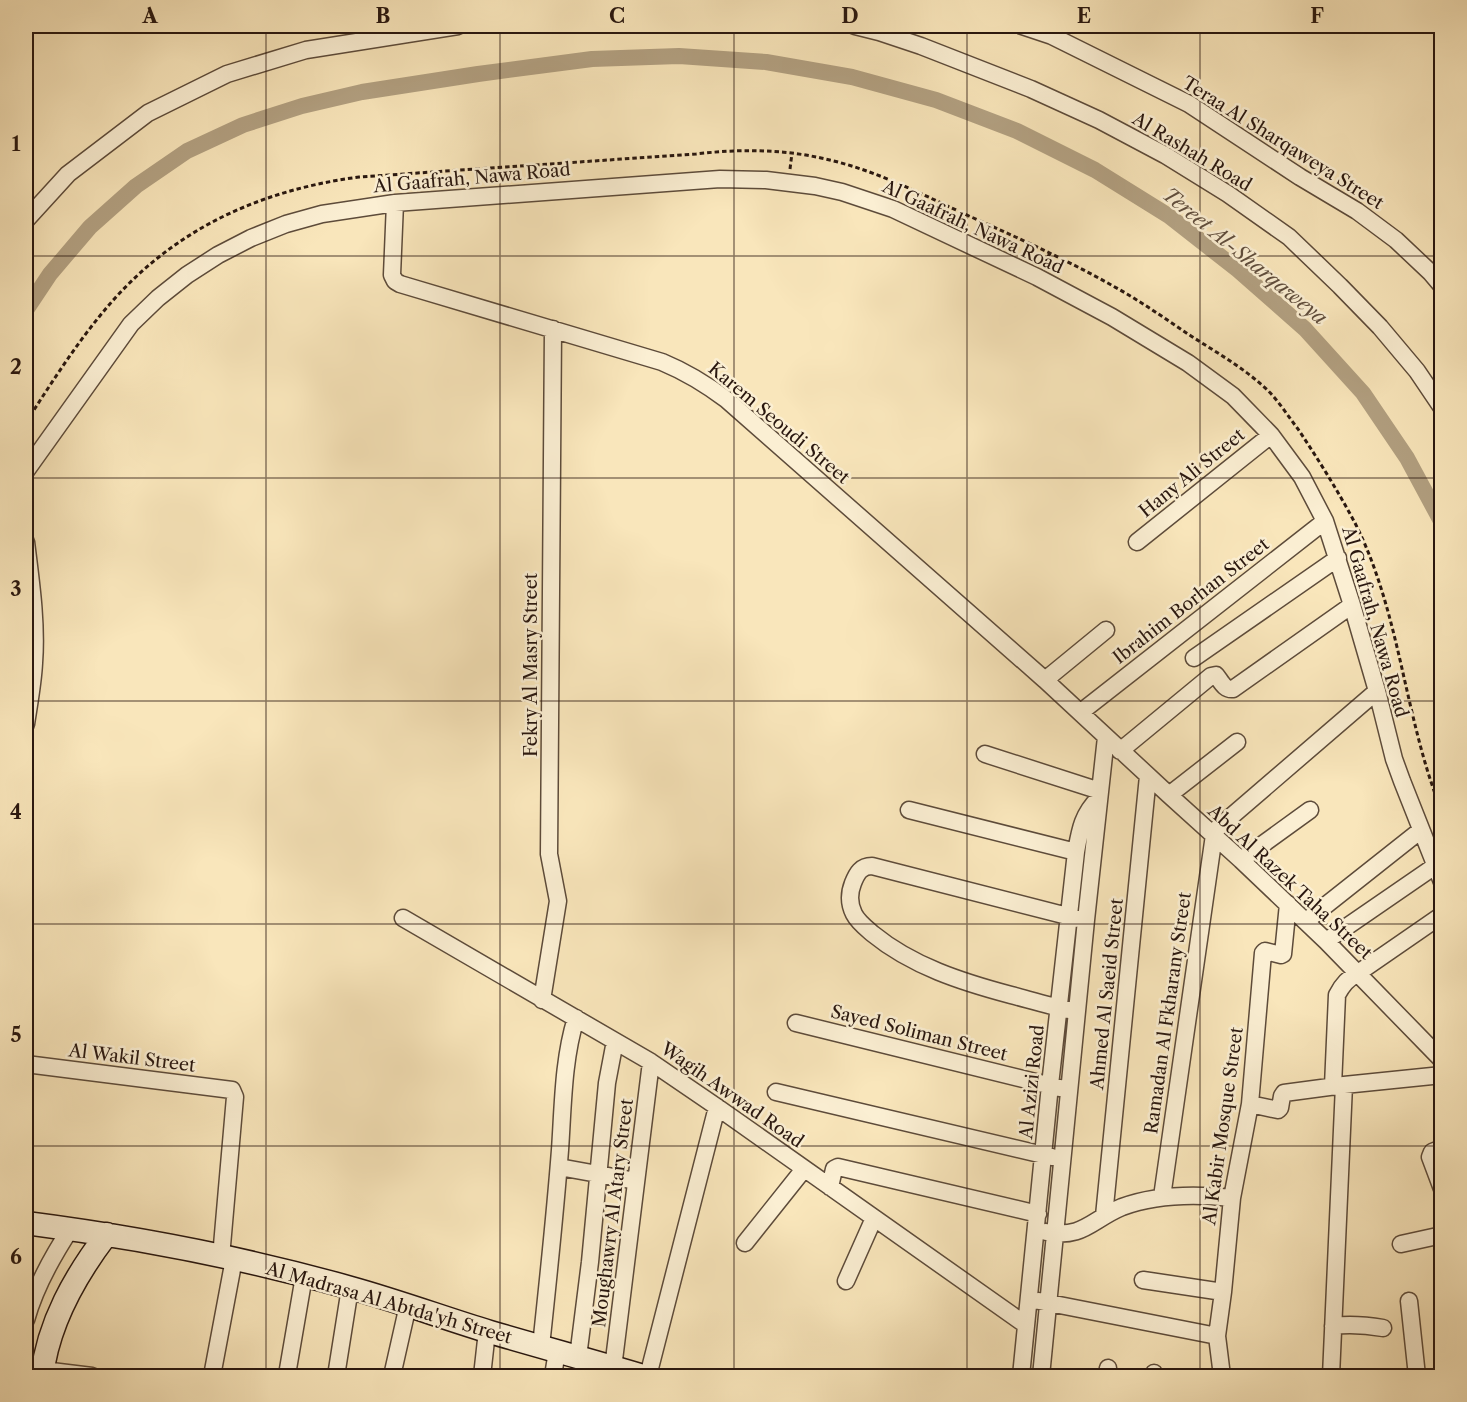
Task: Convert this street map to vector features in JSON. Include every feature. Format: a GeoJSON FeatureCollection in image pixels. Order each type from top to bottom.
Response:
{"type":"FeatureCollection","features":[{"type":"Feature","properties":{"kind":"street"},"geometry":{"type":"LineString","coordinates":[[26,220],[68,174],[148,113],[227,75],[306,50],[458,26]]}},
{"type":"Feature","properties":{"kind":"street","name":"Al Rashah Road"},"geometry":{"type":"LineString","coordinates":[[855,26],[921,45],[1031,89],[1099,120],[1165,155],[1228,194],[1289,237],[1340,286],[1380,327],[1417,371],[1442,408]]}},
{"type":"Feature","properties":{"kind":"street","name":"Teraa Al Sharqaweya Street"},"geometry":{"type":"LineString","coordinates":[[1022,26],[1052,36],[1189,104],[1357,211],[1396,240],[1442,286]]}},
{"type":"Feature","properties":{"kind":"street","name":"Al Gaafrah, Nawa Road"},"geometry":{"type":"LineString","coordinates":[[26,471],[131,324],[158,298],[187,275],[218,255],[286,224],[358,207],[395,203],[720,179],[777,181],[842,192],[893,209],[1037,277],[1112,317],[1188,363],[1233,396],[1271,435],[1302,477],[1325,521],[1353,605],[1394,759],[1442,882]]}},
{"type":"Feature","properties":{"kind":"street","name":"Karem Seoudi Street"},"geometry":{"type":"LineString","coordinates":[[395,203],[392,275],[400,284],[662,362],[707,384],[1045,680],[1106,737]]}},
{"type":"Feature","properties":{"kind":"street","name":"Fekry Al Masry Street"},"geometry":{"type":"LineString","coordinates":[[542,1000],[558,901],[549,854],[553,329]]}},
{"type":"Feature","properties":{"kind":"street","name":"Hany Ali Street"},"geometry":{"type":"LineString","coordinates":[[1137,542],[1271,435]]}},
{"type":"Feature","properties":{"kind":"street","name":"Ibrahim Borhan Street"},"geometry":{"type":"LineString","coordinates":[[1081,712],[1325,521]]}},
{"type":"Feature","properties":{"kind":"street"},"geometry":{"type":"LineString","coordinates":[[26,542],[34,618],[34,662],[26,724]]}},
{"type":"Feature","properties":{"kind":"street"},"geometry":{"type":"LineString","coordinates":[[1194,658],[1338,558]]}},
{"type":"Feature","properties":{"kind":"street"},"geometry":{"type":"LineString","coordinates":[[1120,750],[1211,676],[1216,675],[1228,689],[1233,689],[1353,605]]}},
{"type":"Feature","properties":{"kind":"street"},"geometry":{"type":"LineString","coordinates":[[1045,680],[1106,630]]}},
{"type":"Feature","properties":{"kind":"street"},"geometry":{"type":"LineString","coordinates":[[1213,834],[1377,691]]}},
{"type":"Feature","properties":{"kind":"street","name":"Abd Al Razek Taha Street"},"geometry":{"type":"LineString","coordinates":[[1106,737],[1306,921],[1442,1060]]}},
{"type":"Feature","properties":{"kind":"street","name":"Al Azizi Road"},"geometry":{"type":"LineString","coordinates":[[1041,1377],[1106,737]]}},
{"type":"Feature","properties":{"kind":"street"},"geometry":{"type":"LineString","coordinates":[[1168,795],[1237,742]]}},
{"type":"Feature","properties":{"kind":"street"},"geometry":{"type":"LineString","coordinates":[[985,754],[1100,794]]}},
{"type":"Feature","properties":{"kind":"street","name":"Ahmed Al Saeid Street"},"geometry":{"type":"LineString","coordinates":[[1104,1216],[1148,776]]}},
{"type":"Feature","properties":{"kind":"street","name":"Al Azizi Road"},"geometry":{"type":"LineString","coordinates":[[1021,1377],[1068,917],[1080,830],[1090,807],[1100,794]]}},
{"type":"Feature","properties":{"kind":"street"},"geometry":{"type":"LineString","coordinates":[[909,810],[1077,852]]}},
{"type":"Feature","properties":{"kind":"street"},"geometry":{"type":"LineString","coordinates":[[1241,860],[1310,810]]}},
{"type":"Feature","properties":{"kind":"street"},"geometry":{"type":"LineString","coordinates":[[1306,921],[1421,830]]}},
{"type":"Feature","properties":{"kind":"street","name":"Ramadan Al Fkharany Street"},"geometry":{"type":"LineString","coordinates":[[1162,1197],[1213,834]]}},
{"type":"Feature","properties":{"kind":"street"},"geometry":{"type":"LineString","coordinates":[[1077,1011],[974,985],[925,967],[884,942],[855,917],[851,907],[851,889],[859,870],[872,866],[1086,920]]}},
{"type":"Feature","properties":{"kind":"street"},"geometry":{"type":"LineString","coordinates":[[1326,941],[1435,866]]}},
{"type":"Feature","properties":{"kind":"street","name":"Al Kabir Mosque Street"},"geometry":{"type":"LineString","coordinates":[[1222,1377],[1217,1336],[1232,1198],[1250,1104],[1263,953],[1266,951],[1283,954],[1288,904]]}},
{"type":"Feature","properties":{"kind":"street"},"geometry":{"type":"LineString","coordinates":[[1331,1377],[1339,1085],[1337,995],[1345,981],[1442,915]]}},
{"type":"Feature","properties":{"kind":"street","name":"Wagih Awwad Road"},"geometry":{"type":"LineString","coordinates":[[403,918],[651,1062],[1026,1325]]}},
{"type":"Feature","properties":{"kind":"street"},"geometry":{"type":"LineString","coordinates":[[559,1352],[553,1240],[567,1059],[576,1018]]}},
{"type":"Feature","properties":{"kind":"street","name":"Sayed Soliman Street"},"geometry":{"type":"LineString","coordinates":[[796,1023],[1069,1090]]}},
{"type":"Feature","properties":{"kind":"street"},"geometry":{"type":"LineString","coordinates":[[553,1377],[559,1352],[590,1262],[607,1083],[615,1041]]}},
{"type":"Feature","properties":{"kind":"street","name":"Moughawry Al Atary Street"},"geometry":{"type":"LineString","coordinates":[[613,1368],[651,1062]]}},
{"type":"Feature","properties":{"kind":"street","name":"Al Wakil Street"},"geometry":{"type":"LineString","coordinates":[[26,1064],[230,1089],[235,1097],[228,1258]]}},
{"type":"Feature","properties":{"kind":"street"},"geometry":{"type":"LineString","coordinates":[[1250,1104],[1278,1110],[1283,1093],[1442,1075]]}},
{"type":"Feature","properties":{"kind":"street"},"geometry":{"type":"LineString","coordinates":[[776,1092],[1062,1160]]}},
{"type":"Feature","properties":{"kind":"street"},"geometry":{"type":"LineString","coordinates":[[641,1376],[717,1107]]}},
{"type":"Feature","properties":{"kind":"street"},"geometry":{"type":"LineString","coordinates":[[1436,1154],[1442,1189]]}},
{"type":"Feature","properties":{"kind":"street"},"geometry":{"type":"LineString","coordinates":[[559,1167],[636,1181]]}},
{"type":"Feature","properties":{"kind":"street"},"geometry":{"type":"LineString","coordinates":[[830,1187],[834,1169],[838,1167],[1037,1222],[1055,1234],[1083,1230],[1104,1216],[1142,1201],[1162,1197],[1232,1198]]}},
{"type":"Feature","properties":{"kind":"street"},"geometry":{"type":"LineString","coordinates":[[745,1243],[804,1169]]}},
{"type":"Feature","properties":{"kind":"street"},"geometry":{"type":"LineString","coordinates":[[846,1281],[874,1218]]}},
{"type":"Feature","properties":{"kind":"street","name":"Al Madrasa Al Abtda'yh Street"},"geometry":{"type":"LineString","coordinates":[[26,1223],[107,1234],[228,1258],[350,1287],[641,1376]]}},
{"type":"Feature","properties":{"kind":"street"},"geometry":{"type":"LineString","coordinates":[[26,1320],[45,1270],[71,1228]]}},
{"type":"Feature","properties":{"kind":"street"},"geometry":{"type":"LineString","coordinates":[[92,1377],[42,1373],[48,1346],[66,1299],[82,1270],[107,1234]]}},
{"type":"Feature","properties":{"kind":"street"},"geometry":{"type":"LineString","coordinates":[[1401,1244],[1442,1235]]}},
{"type":"Feature","properties":{"kind":"street"},"geometry":{"type":"LineString","coordinates":[[212,1377],[228,1258]]}},
{"type":"Feature","properties":{"kind":"street"},"geometry":{"type":"LineString","coordinates":[[288,1369],[303,1276]]}},
{"type":"Feature","properties":{"kind":"street"},"geometry":{"type":"LineString","coordinates":[[1143,1280],[1223,1292]]}},
{"type":"Feature","properties":{"kind":"street"},"geometry":{"type":"LineString","coordinates":[[336,1377],[350,1287]]}},
{"type":"Feature","properties":{"kind":"street"},"geometry":{"type":"LineString","coordinates":[[1029,1299],[1217,1336]]}},
{"type":"Feature","properties":{"kind":"street"},"geometry":{"type":"LineString","coordinates":[[1409,1301],[1417,1377]]}},
{"type":"Feature","properties":{"kind":"street"},"geometry":{"type":"LineString","coordinates":[[392,1377],[408,1305]]}},
{"type":"Feature","properties":{"kind":"street"},"geometry":{"type":"LineString","coordinates":[[1333,1326],[1350,1324],[1383,1328]]}},
{"type":"Feature","properties":{"kind":"street"},"geometry":{"type":"LineString","coordinates":[[482,1377],[488,1331]]}},
{"type":"Feature","properties":{"kind":"path","name":"Al Gaafrah, Nawa Road"},"geometry":{"type":"LineString","coordinates":[[26,422],[99,317],[140,273],[164,253],[206,225],[270,196],[329,181],[359,177],[728,151],[792,153],[848,164],[902,185],[1050,253],[1127,295],[1244,370],[1266,388],[1313,452],[1354,522],[1369,553],[1381,584],[1399,649],[1426,768],[1442,812]]}},
{"type":"Feature","properties":{"kind":"waterway","name":"Tereet Al-Sharqaweya"},"geometry":{"type":"LineString","coordinates":[[26,310],[50,274],[90,227],[136,186],[187,151],[243,125],[302,106],[362,92],[592,59],[679,56],[766,62],[852,77],[936,100],[1017,131],[1095,170],[1169,216],[1238,270],[1305,329],[1363,393],[1407,458],[1442,523]]}}]}
